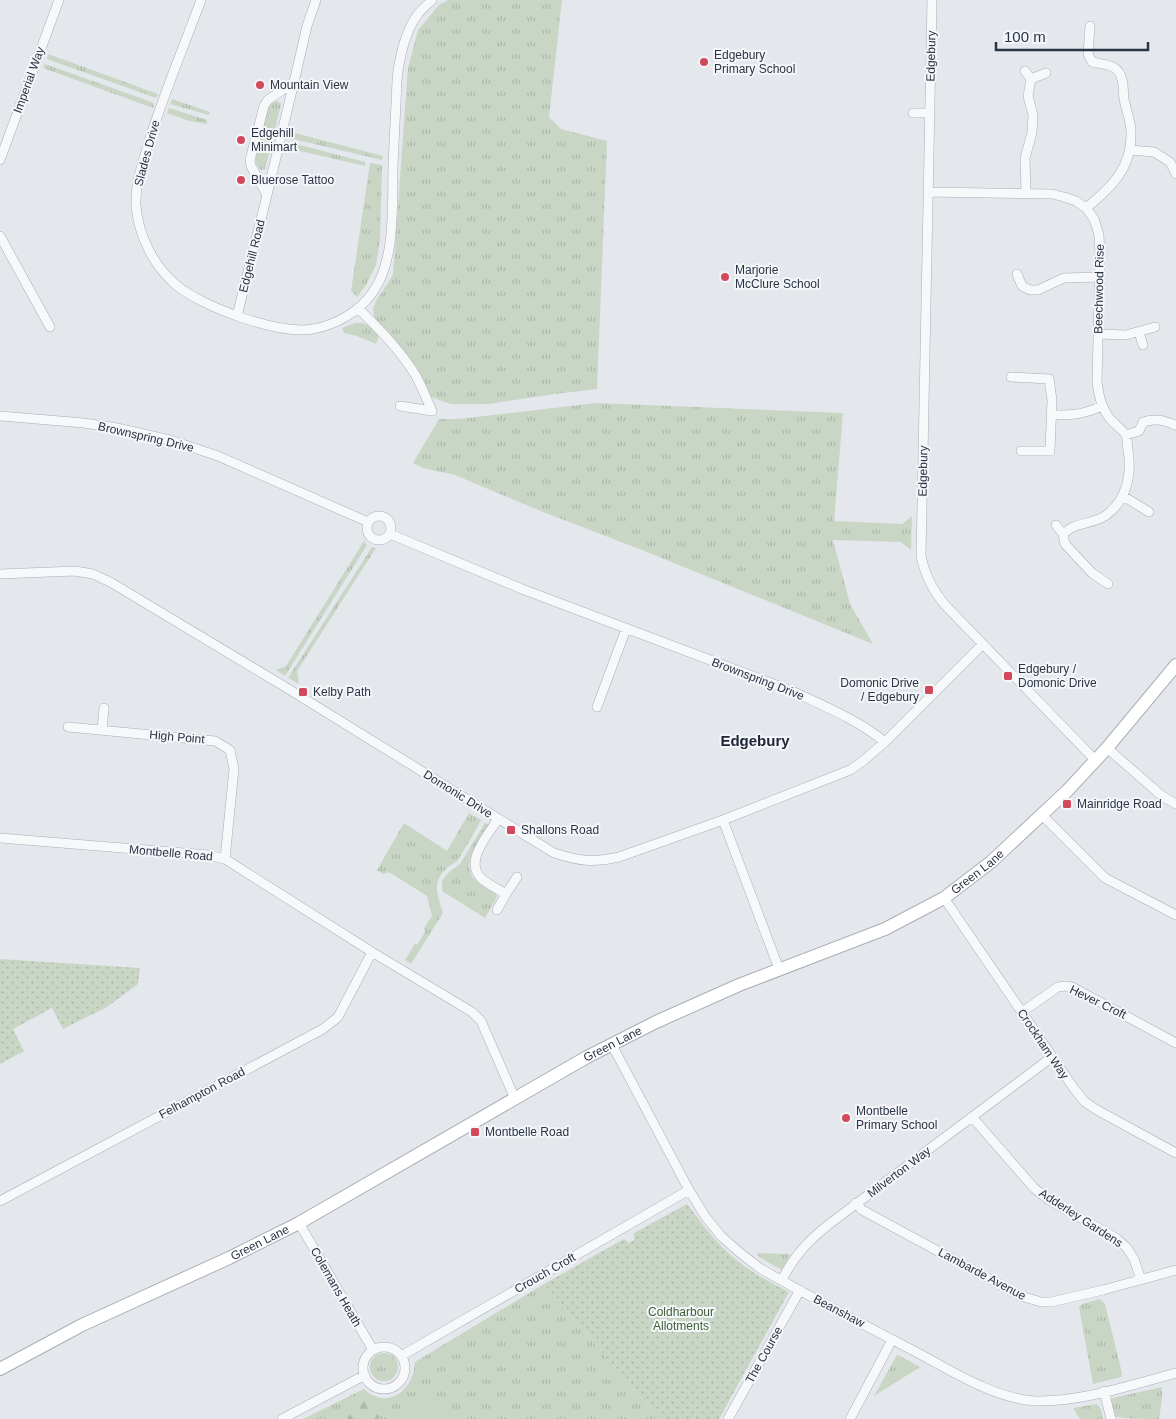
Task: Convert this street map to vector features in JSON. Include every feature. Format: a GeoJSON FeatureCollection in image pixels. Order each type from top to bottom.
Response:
{"type":"FeatureCollection","features":[{"type":"Feature","properties":{"kind":"main road","name":"Green Lane"},"geometry":{"type":"LineString","coordinates":[[0,1369],[82,1325],[229,1258],[299,1223],[612,1045],[698,1003],[779,969],[885,930],[944,898],[991,862],[1096,761],[1176,665]]}},
{"type":"Feature","properties":{"kind":"street","name":"Imperial Way"},"geometry":{"type":"LineString","coordinates":[[0,160],[59,0]]}},
{"type":"Feature","properties":{"kind":"street","name":"Slades Drive"},"geometry":{"type":"LineString","coordinates":[[201,0],[159,112],[139,177],[136,205],[138,219],[155,261],[175,285],[189,294],[237,316],[296,330],[311,330],[345,318],[358,308],[373,292],[381,276],[387,258],[392,222],[397,80],[400,59],[407,34],[418,14],[432,0]]}},
{"type":"Feature","properties":{"kind":"street","name":"Edgehill Road"},"geometry":{"type":"LineString","coordinates":[[237,316],[307,26],[316,0]]}},
{"type":"Feature","properties":{"kind":"street","name":"Edgebury"},"geometry":{"type":"LineString","coordinates":[[932,0],[921,556],[926,576],[936,595],[1096,761]]}},
{"type":"Feature","properties":{"kind":"street"},"geometry":{"type":"LineString","coordinates":[[928,192],[1052,194],[1076,201],[1086,208],[1106,192],[1118,179],[1130,150],[1131,132],[1119,71],[1114,66],[1092,62],[1088,54],[1090,26]]}},
{"type":"Feature","properties":{"kind":"street"},"geometry":{"type":"LineString","coordinates":[[1025,71],[1031,79],[1028,96],[1033,115],[1032,133],[1026,158],[1026,194]]}},
{"type":"Feature","properties":{"kind":"street"},"geometry":{"type":"LineString","coordinates":[[1031,79],[1046,73]]}},
{"type":"Feature","properties":{"kind":"street"},"geometry":{"type":"LineString","coordinates":[[266,195],[251,166],[250,160],[264,106],[268,100],[294,82]]}},
{"type":"Feature","properties":{"kind":"street"},"geometry":{"type":"LineString","coordinates":[[913,113],[930,113]]}},
{"type":"Feature","properties":{"kind":"street"},"geometry":{"type":"LineString","coordinates":[[1130,150],[1154,152],[1170,162],[1176,174]]}},
{"type":"Feature","properties":{"kind":"street","name":"Beechwood Rise"},"geometry":{"type":"LineString","coordinates":[[1086,208],[1094,219],[1099,235],[1097,382],[1099,397],[1102,406],[1110,418],[1126,435]]}},
{"type":"Feature","properties":{"kind":"street"},"geometry":{"type":"LineString","coordinates":[[0,236],[50,327]]}},
{"type":"Feature","properties":{"kind":"street"},"geometry":{"type":"LineString","coordinates":[[1018,274],[1022,286],[1030,290],[1038,290],[1064,278],[1099,277]]}},
{"type":"Feature","properties":{"kind":"street"},"geometry":{"type":"LineString","coordinates":[[358,308],[405,360],[416,377],[432,411],[400,406]]}},
{"type":"Feature","properties":{"kind":"street"},"geometry":{"type":"LineString","coordinates":[[1098,334],[1126,335],[1155,327]]}},
{"type":"Feature","properties":{"kind":"street"},"geometry":{"type":"LineString","coordinates":[[1139,332],[1143,345]]}},
{"type":"Feature","properties":{"kind":"street"},"geometry":{"type":"LineString","coordinates":[[1011,377],[1049,379],[1052,400],[1050,451],[1021,451]]}},
{"type":"Feature","properties":{"kind":"street"},"geometry":{"type":"LineString","coordinates":[[1052,415],[1078,415],[1102,406]]}},
{"type":"Feature","properties":{"kind":"street","name":"Brownspring Drive"},"geometry":{"type":"LineString","coordinates":[[0,416],[84,423],[170,440],[218,456],[368,522]]}},
{"type":"Feature","properties":{"kind":"street"},"geometry":{"type":"LineString","coordinates":[[1063,534],[1073,527],[1105,516],[1116,507],[1123,496],[1129,477],[1130,460],[1126,435],[1139,431],[1143,422],[1151,419],[1164,420],[1175,425]]}},
{"type":"Feature","properties":{"kind":"street"},"geometry":{"type":"LineString","coordinates":[[1123,496],[1149,512]]}},
{"type":"Feature","properties":{"kind":"street","name":"Brownspring Drive"},"geometry":{"type":"LineString","coordinates":[[376,516],[383,516],[391,526],[390,534],[382,540],[374,540],[368,534],[368,522],[376,516]]}},
{"type":"Feature","properties":{"kind":"street"},"geometry":{"type":"LineString","coordinates":[[1056,525],[1063,534],[1065,544],[1092,573],[1108,584]]}},
{"type":"Feature","properties":{"kind":"street","name":"Brownspring Drive"},"geometry":{"type":"LineString","coordinates":[[390,534],[522,589],[792,691],[857,723],[885,742]]}},
{"type":"Feature","properties":{"kind":"street","name":"Domonic Drive"},"geometry":{"type":"LineString","coordinates":[[0,574],[75,571],[94,574],[282,685],[554,853],[587,861],[601,861],[619,857],[723,820],[850,770],[885,742],[984,644]]}},
{"type":"Feature","properties":{"kind":"street"},"geometry":{"type":"LineString","coordinates":[[597,707],[626,628]]}},
{"type":"Feature","properties":{"kind":"street"},"geometry":{"type":"LineString","coordinates":[[102,730],[104,708]]}},
{"type":"Feature","properties":{"kind":"street","name":"High Point"},"geometry":{"type":"LineString","coordinates":[[68,727],[215,741],[230,750],[234,769],[225,859]]}},
{"type":"Feature","properties":{"kind":"street"},"geometry":{"type":"LineString","coordinates":[[1107,748],[1162,796],[1176,804]]}},
{"type":"Feature","properties":{"kind":"street"},"geometry":{"type":"LineString","coordinates":[[1042,815],[1105,878],[1176,914]]}},
{"type":"Feature","properties":{"kind":"street"},"geometry":{"type":"LineString","coordinates":[[498,819],[475,855],[475,865],[476,872],[482,878],[506,894]]}},
{"type":"Feature","properties":{"kind":"street"},"geometry":{"type":"LineString","coordinates":[[723,820],[779,969]]}},
{"type":"Feature","properties":{"kind":"street","name":"Montbelle Road"},"geometry":{"type":"LineString","coordinates":[[0,838],[208,855],[225,859],[372,952],[472,1012],[481,1021],[515,1099]]}},
{"type":"Feature","properties":{"kind":"street"},"geometry":{"type":"LineString","coordinates":[[497,910],[517,876]]}},
{"type":"Feature","properties":{"kind":"street","name":"Crockham Way"},"geometry":{"type":"LineString","coordinates":[[944,898],[1074,1090],[1096,1110],[1176,1153]]}},
{"type":"Feature","properties":{"kind":"street","name":"Felhampton Road"},"geometry":{"type":"LineString","coordinates":[[0,1201],[323,1029],[338,1017],[372,952]]}},
{"type":"Feature","properties":{"kind":"street","name":"Hever Croft"},"geometry":{"type":"LineString","coordinates":[[1022,1012],[1058,987],[1072,987],[1176,1043]]}},
{"type":"Feature","properties":{"kind":"street","name":"Beanshaw"},"geometry":{"type":"LineString","coordinates":[[612,1045],[689,1190],[705,1216],[721,1236],[761,1269],[963,1377],[1014,1398],[1032,1401],[1092,1395],[1176,1373]]}},
{"type":"Feature","properties":{"kind":"street","name":"Milverton Way"},"geometry":{"type":"LineString","coordinates":[[782,1280],[790,1264],[806,1245],[828,1225],[1052,1058]]}},
{"type":"Feature","properties":{"kind":"street","name":"Adderley Gardens"},"geometry":{"type":"LineString","coordinates":[[972,1117],[1034,1188],[1049,1200],[1116,1238],[1127,1248],[1134,1259],[1141,1280]]}},
{"type":"Feature","properties":{"kind":"street","name":"Crouch Croft"},"geometry":{"type":"LineString","coordinates":[[402,1356],[689,1190]]}},
{"type":"Feature","properties":{"kind":"street","name":"Lambarde Avenue"},"geometry":{"type":"LineString","coordinates":[[856,1203],[862,1210],[1021,1296],[1032,1300],[1042,1302],[1059,1300],[1176,1270]]}},
{"type":"Feature","properties":{"kind":"street","name":"Colemans Heath"},"geometry":{"type":"LineString","coordinates":[[299,1223],[374,1350]]}},
{"type":"Feature","properties":{"kind":"street","name":"The Course"},"geometry":{"type":"LineString","coordinates":[[728,1419],[800,1290]]}},
{"type":"Feature","properties":{"kind":"street"},"geometry":{"type":"LineString","coordinates":[[850,1419],[892,1340]]}},
{"type":"Feature","properties":{"kind":"street"},"geometry":{"type":"LineString","coordinates":[[390,1347],[402,1356],[405,1370],[399,1382],[393,1386],[379,1388],[372,1384],[365,1376],[365,1361],[374,1350],[390,1347]]}},
{"type":"Feature","properties":{"kind":"street"},"geometry":{"type":"LineString","coordinates":[[282,1419],[365,1376]]}},
{"type":"Feature","properties":{"kind":"street"},"geometry":{"type":"LineString","coordinates":[[1104,1391],[1111,1419]]}},
{"type":"Feature","properties":{"kind":"green space"},"geometry":{"type":"Polygon","coordinates":[[[448,0],[562,0],[549,117],[561,129],[607,141],[597,389],[489,404],[451,404],[428,396],[410,358],[375,319],[373,309],[376,301],[393,275],[408,68],[418,30],[439,5],[448,0]]]}},
{"type":"Feature","properties":{"kind":"green space"},"geometry":{"type":"Polygon","coordinates":[[[48,54],[158,94],[156,98],[47,59],[48,54]]]}},
{"type":"Feature","properties":{"kind":"green space"},"geometry":{"type":"Polygon","coordinates":[[[45,64],[154,103],[153,108],[43,68],[45,64]]]}},
{"type":"Feature","properties":{"kind":"green space"},"geometry":{"type":"Polygon","coordinates":[[[172,99],[210,112],[209,115],[170,104],[172,99]]]}},
{"type":"Feature","properties":{"kind":"green space"},"geometry":{"type":"Polygon","coordinates":[[[277,101],[281,104],[274,134],[262,131],[269,104],[277,101]]]}},
{"type":"Feature","properties":{"kind":"green space"},"geometry":{"type":"Polygon","coordinates":[[[169,108],[207,120],[207,124],[189,121],[167,113],[169,108]]]}},
{"type":"Feature","properties":{"kind":"green space"},"geometry":{"type":"Polygon","coordinates":[[[291,132],[383,156],[382,160],[289,138],[291,132]]]}},
{"type":"Feature","properties":{"kind":"green space"},"geometry":{"type":"Polygon","coordinates":[[[261,134],[273,138],[265,169],[261,170],[255,158],[261,134]]]}},
{"type":"Feature","properties":{"kind":"green space"},"geometry":{"type":"Polygon","coordinates":[[[288,142],[365,162],[365,166],[287,148],[288,142]]]}},
{"type":"Feature","properties":{"kind":"green space"},"geometry":{"type":"Polygon","coordinates":[[[370,163],[382,165],[380,239],[376,265],[366,285],[357,297],[351,291],[370,163]]]}},
{"type":"Feature","properties":{"kind":"green space"},"geometry":{"type":"Polygon","coordinates":[[[355,323],[366,324],[374,330],[379,336],[376,344],[344,333],[342,328],[355,323]]]}},
{"type":"Feature","properties":{"kind":"green space"},"geometry":{"type":"Polygon","coordinates":[[[597,403],[843,413],[834,521],[902,524],[912,516],[911,550],[901,542],[833,540],[850,604],[873,644],[455,475],[423,468],[413,463],[439,419],[459,419],[597,403]]]}},
{"type":"Feature","properties":{"kind":"green space"},"geometry":{"type":"Polygon","coordinates":[[[364,541],[367,545],[285,676],[276,670],[286,666],[364,541]]]}},
{"type":"Feature","properties":{"kind":"green space"},"geometry":{"type":"Polygon","coordinates":[[[372,547],[376,548],[297,671],[299,684],[288,678],[372,547]]]}},
{"type":"Feature","properties":{"kind":"green space"},"geometry":{"type":"Polygon","coordinates":[[[469,813],[481,820],[459,858],[438,879],[437,890],[443,913],[411,964],[405,960],[425,932],[424,928],[432,916],[427,896],[389,872],[383,874],[377,870],[404,823],[447,851],[469,813]]]}},
{"type":"Feature","properties":{"kind":"green space"},"geometry":{"type":"Polygon","coordinates":[[[485,823],[490,825],[473,852],[469,866],[475,880],[496,893],[497,897],[485,918],[442,891],[442,881],[449,872],[460,864],[485,823]]]}},
{"type":"Feature","properties":{"kind":"green space"},"geometry":{"type":"Polygon","coordinates":[[[0,959],[140,968],[138,984],[107,1007],[63,1029],[52,1008],[13,1029],[24,1051],[0,1064],[0,959]]]}},
{"type":"Feature","properties":{"kind":"green space","name":"Coldharbour Allotments"},"geometry":{"type":"Polygon","coordinates":[[[687,1204],[731,1256],[757,1274],[789,1292],[719,1419],[659,1419],[544,1284],[624,1239],[629,1243],[634,1240],[634,1233],[687,1204]]]}},
{"type":"Feature","properties":{"kind":"green space"},"geometry":{"type":"Polygon","coordinates":[[[758,1253],[790,1255],[782,1270],[757,1255],[758,1253]]]}},
{"type":"Feature","properties":{"kind":"green space"},"geometry":{"type":"Polygon","coordinates":[[[544,1284],[659,1419],[303,1419],[364,1389],[382,1398],[390,1398],[398,1394],[405,1389],[410,1381],[414,1372],[415,1362],[544,1284]]]}},
{"type":"Feature","properties":{"kind":"green space"},"geometry":{"type":"Polygon","coordinates":[[[1100,1299],[1105,1304],[1122,1373],[1121,1377],[1093,1384],[1079,1307],[1082,1304],[1100,1299]]]}},
{"type":"Feature","properties":{"kind":"green space"},"geometry":{"type":"Polygon","coordinates":[[[384,1353],[394,1357],[398,1367],[394,1377],[384,1381],[374,1377],[370,1367],[374,1357],[384,1353]]]}},
{"type":"Feature","properties":{"kind":"green space"},"geometry":{"type":"Polygon","coordinates":[[[897,1355],[920,1367],[874,1396],[897,1355]]]}},
{"type":"Feature","properties":{"kind":"green space"},"geometry":{"type":"Polygon","coordinates":[[[430,1387],[457,1417],[455,1419],[399,1419],[396,1415],[430,1387]]]}},
{"type":"Feature","properties":{"kind":"green space"},"geometry":{"type":"Polygon","coordinates":[[[1162,1387],[1159,1419],[1115,1416],[1111,1400],[1113,1398],[1162,1387]]]}},
{"type":"Feature","properties":{"kind":"green space"},"geometry":{"type":"Polygon","coordinates":[[[369,1394],[384,1401],[379,1419],[348,1419],[344,1406],[355,1397],[369,1394]]]}},
{"type":"Feature","properties":{"kind":"green space"},"geometry":{"type":"Polygon","coordinates":[[[1097,1404],[1101,1409],[1103,1419],[1080,1419],[1073,1408],[1097,1404]]]}},
{"type":"Feature","properties":{"kind":"place","name":"Edgebury Primary School"},"geometry":{"type":"Point","coordinates":[704,62]}},
{"type":"Feature","properties":{"kind":"place","name":"Mountain View"},"geometry":{"type":"Point","coordinates":[260,85]}},
{"type":"Feature","properties":{"kind":"place","name":"Edgehill Minimart"},"geometry":{"type":"Point","coordinates":[241,140]}},
{"type":"Feature","properties":{"kind":"place","name":"Bluerose Tattoo"},"geometry":{"type":"Point","coordinates":[241,180]}},
{"type":"Feature","properties":{"kind":"place","name":"Marjorie McClure School"},"geometry":{"type":"Point","coordinates":[725,277]}},
{"type":"Feature","properties":{"kind":"place","name":"Edgebury / Domonic Drive"},"geometry":{"type":"Point","coordinates":[1008,676]}},
{"type":"Feature","properties":{"kind":"place","name":"Domonic Drive / Edgebury"},"geometry":{"type":"Point","coordinates":[929,690]}},
{"type":"Feature","properties":{"kind":"place","name":"Kelby Path"},"geometry":{"type":"Point","coordinates":[303,692]}},
{"type":"Feature","properties":{"kind":"place","name":"Mainridge Road"},"geometry":{"type":"Point","coordinates":[1067,804]}},
{"type":"Feature","properties":{"kind":"place","name":"Shallons Road"},"geometry":{"type":"Point","coordinates":[511,830]}},
{"type":"Feature","properties":{"kind":"place","name":"Montbelle Primary School"},"geometry":{"type":"Point","coordinates":[846,1118]}},
{"type":"Feature","properties":{"kind":"place","name":"Montbelle Road"},"geometry":{"type":"Point","coordinates":[475,1132]}},
{"type":"Feature","properties":{"kind":"district","name":"Edgebury"},"geometry":{"type":"Point","coordinates":[755,741]}}]}
